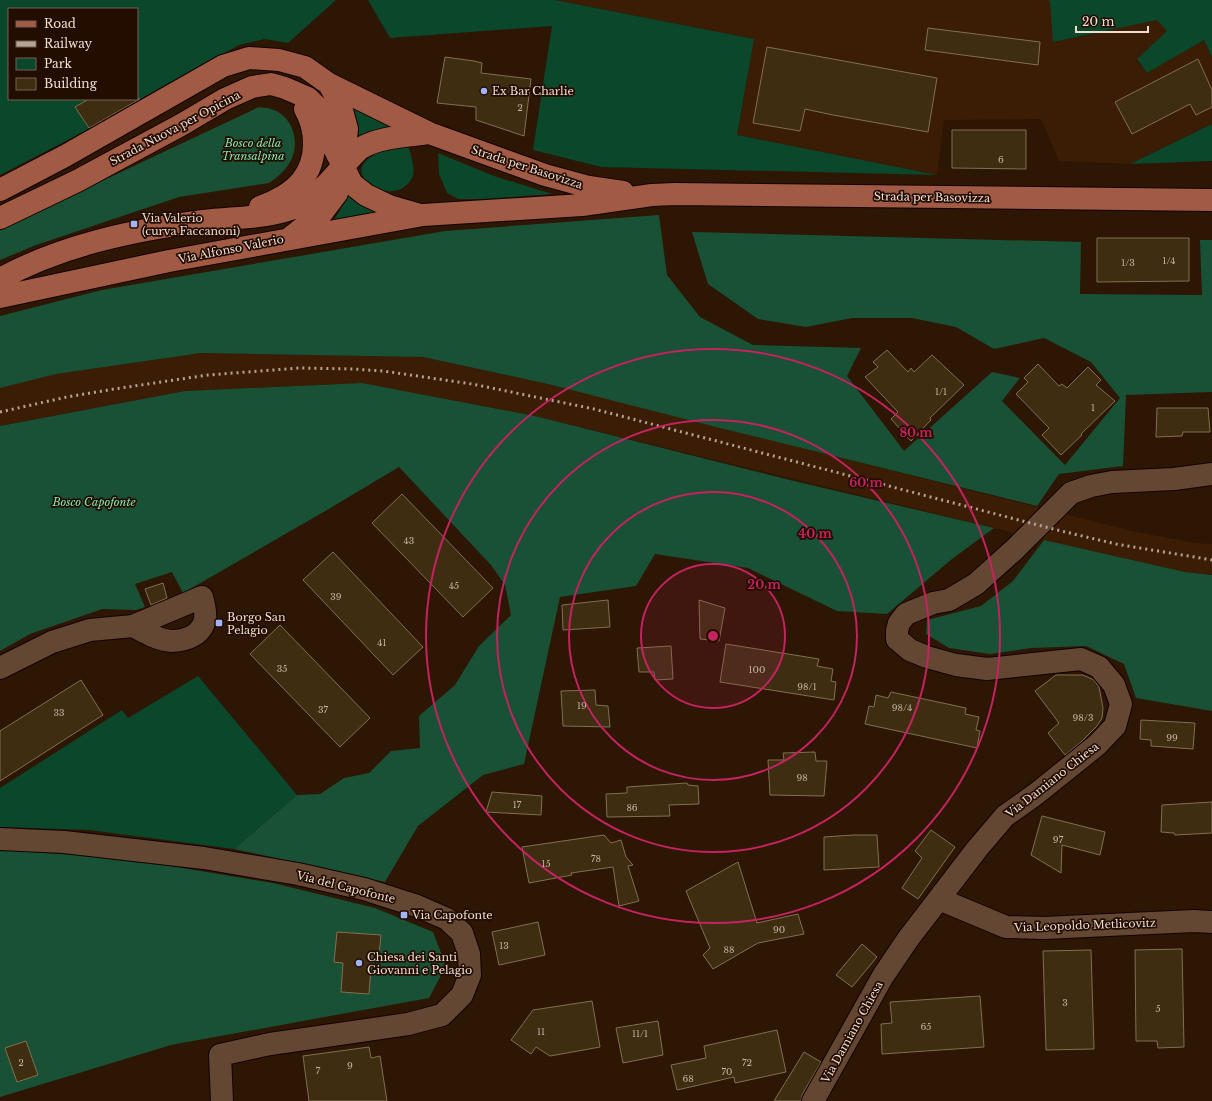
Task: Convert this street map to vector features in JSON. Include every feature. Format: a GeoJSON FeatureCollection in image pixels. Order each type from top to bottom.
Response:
{"type":"FeatureCollection","features":[{"type":"Feature","properties":{"kind":"main road"},"geometry":{"type":"LineString","coordinates":[[0,190],[65,156],[223,66],[250,58],[279,60],[305,67],[329,84],[341,107],[347,129],[343,166],[324,188],[300,205],[280,212],[260,216],[203,221],[129,233],[92,242],[25,265],[0,279]]}},
{"type":"Feature","properties":{"kind":"main road","name":"Strada Nuova per Opicina"},"geometry":{"type":"LineString","coordinates":[[0,218],[77,181],[252,87],[271,84],[296,92],[308,98],[318,108],[326,124],[332,144],[343,166]]}},
{"type":"Feature","properties":{"kind":"main road","name":"Strada per Basovizza"},"geometry":{"type":"LineString","coordinates":[[329,84],[429,133],[545,175],[589,187],[652,196]]}},
{"type":"Feature","properties":{"kind":"main road"},"geometry":{"type":"LineString","coordinates":[[203,221],[262,206],[289,192],[302,180],[310,166],[314,151],[313,132],[306,112],[296,92]]}},
{"type":"Feature","properties":{"kind":"main road","name":"Strada per Basovizza"},"geometry":{"type":"LineString","coordinates":[[422,215],[389,206],[366,195],[352,184],[343,166],[361,148],[386,138],[429,133]]}},
{"type":"Feature","properties":{"kind":"main road","name":"Via Alfonso Valerio"},"geometry":{"type":"LineString","coordinates":[[0,297],[168,261],[287,240],[322,214],[337,193],[343,166]]}},
{"type":"Feature","properties":{"kind":"main road","name":"Strada per Basovizza"},"geometry":{"type":"LineString","coordinates":[[287,240],[422,215],[582,205],[652,196],[683,194],[1212,200]]}},
{"type":"Feature","properties":{"kind":"street","name":"Via Damiano Chiesa"},"geometry":{"type":"LineString","coordinates":[[813,1101],[883,976],[908,939],[977,849],[1005,816],[1075,763],[1115,726],[1121,704],[1114,684],[1099,667],[1081,659],[987,669],[956,665],[927,657],[910,650],[897,639],[899,623],[906,614],[933,603],[949,600],[976,584],[1015,549],[1071,493],[1091,486],[1112,482],[1174,479],[1212,474]]}},
{"type":"Feature","properties":{"kind":"street"},"geometry":{"type":"LineString","coordinates":[[0,668],[46,645],[90,630],[133,626]]}},
{"type":"Feature","properties":{"kind":"street","name":"Via del Capofonte"},"geometry":{"type":"LineString","coordinates":[[0,839],[64,842],[204,858],[298,874],[364,889],[418,906],[447,919],[462,933],[469,954],[470,975],[462,995],[442,1015],[408,1024],[270,1044],[220,1055],[222,1101]]}},
{"type":"Feature","properties":{"kind":"street","name":"Via Leopoldo Metlicovitz"},"geometry":{"type":"LineString","coordinates":[[939,899],[1006,927],[1044,928],[1194,921],[1212,922]]}},
{"type":"Feature","properties":{"kind":"shaded area"},"geometry":{"type":"Polygon","coordinates":[[[555,0],[1046,0],[1050,1],[1054,42],[1157,20],[1168,30],[1137,60],[1147,73],[1204,40],[1212,57],[1212,124],[1130,164],[1059,161],[1041,119],[944,120],[937,175],[737,135],[754,39],[555,0]]]}},
{"type":"Feature","properties":{"kind":"shaded area"},"geometry":{"type":"Polygon","coordinates":[[[201,353],[423,357],[548,384],[1132,531],[1195,543],[1212,544],[1212,575],[1185,572],[1044,540],[535,416],[362,383],[185,391],[0,426],[0,388],[56,374],[201,353]]]}},
{"type":"Feature","properties":{"kind":"green space"},"geometry":{"type":"Polygon","coordinates":[[[0,0],[336,0],[288,43],[265,39],[239,45],[120,110],[114,100],[138,100],[138,8],[8,8],[8,100],[87,100],[75,107],[89,129],[0,175],[0,0]]]}},
{"type":"Feature","properties":{"kind":"green space"},"geometry":{"type":"Polygon","coordinates":[[[368,0],[555,0],[754,39],[737,135],[937,175],[601,167],[533,150],[552,26],[390,38],[368,0]]]}},
{"type":"Feature","properties":{"kind":"green space"},"geometry":{"type":"Polygon","coordinates":[[[1046,0],[1212,0],[1212,57],[1204,40],[1147,73],[1137,59],[1167,31],[1157,20],[1053,42],[1050,1],[1046,0]]]}},
{"type":"Feature","properties":{"kind":"green space"},"geometry":{"type":"Polygon","coordinates":[[[349,101],[396,124],[359,138],[356,117],[349,101]]]}},
{"type":"Feature","properties":{"kind":"green space","name":"Bosco della Transalpina"},"geometry":{"type":"Polygon","coordinates":[[[259,107],[270,108],[283,115],[291,126],[295,138],[293,157],[288,166],[281,174],[269,183],[179,197],[36,245],[0,260],[0,229],[259,107]]]}},
{"type":"Feature","properties":{"kind":"green space"},"geometry":{"type":"Polygon","coordinates":[[[1212,124],[1212,161],[1130,164],[1212,124]]]}},
{"type":"Feature","properties":{"kind":"green space"},"geometry":{"type":"Polygon","coordinates":[[[394,148],[409,148],[414,171],[412,178],[404,187],[394,191],[384,190],[374,187],[366,180],[362,173],[363,165],[379,151],[394,148]]]}},
{"type":"Feature","properties":{"kind":"green space"},"geometry":{"type":"Polygon","coordinates":[[[438,153],[494,176],[552,194],[482,199],[458,199],[447,193],[439,174],[438,153]]]}},
{"type":"Feature","properties":{"kind":"green space"},"geometry":{"type":"Polygon","coordinates":[[[346,193],[380,215],[329,228],[340,210],[346,193]]]}},
{"type":"Feature","properties":{"kind":"green space"},"geometry":{"type":"Polygon","coordinates":[[[659,215],[667,275],[700,317],[753,345],[861,348],[847,376],[904,451],[992,372],[1020,378],[1002,401],[1065,465],[1120,398],[1091,362],[1044,338],[994,349],[956,327],[912,318],[852,318],[806,327],[758,319],[708,284],[692,232],[1081,242],[1080,294],[1202,295],[1200,240],[1212,240],[1212,392],[1126,395],[1123,466],[1059,474],[1037,506],[548,384],[423,357],[201,353],[56,374],[0,388],[0,316],[102,290],[445,231],[659,215]]]}},
{"type":"Feature","properties":{"kind":"green space","name":"Bosco Capofonte"},"geometry":{"type":"Polygon","coordinates":[[[362,383],[535,416],[794,481],[994,528],[952,559],[887,614],[837,611],[748,568],[655,554],[636,586],[560,597],[524,764],[483,775],[418,826],[385,882],[234,849],[297,795],[320,794],[344,778],[369,773],[391,751],[420,748],[419,716],[455,685],[479,646],[511,615],[505,585],[491,565],[399,467],[183,593],[172,572],[135,584],[145,607],[136,610],[102,609],[30,634],[0,651],[0,426],[185,391],[362,383]]]}},
{"type":"Feature","properties":{"kind":"green space"},"geometry":{"type":"Polygon","coordinates":[[[1044,540],[1185,572],[1212,575],[1212,711],[1136,698],[1124,664],[1086,646],[1031,648],[990,654],[949,648],[926,634],[927,620],[981,606],[1013,581],[1044,540]]]}},
{"type":"Feature","properties":{"kind":"green space"},"geometry":{"type":"Polygon","coordinates":[[[198,676],[297,795],[234,849],[89,830],[0,827],[0,788],[122,710],[128,718],[198,676]]]}},
{"type":"Feature","properties":{"kind":"green space"},"geometry":{"type":"Polygon","coordinates":[[[0,850],[123,858],[273,883],[375,908],[433,932],[446,966],[429,998],[171,1045],[0,1097],[0,850]]]}},
{"type":"Feature","properties":{"kind":"building"},"geometry":{"type":"Polygon","coordinates":[[[928,28],[1040,42],[1038,65],[925,50],[928,28]]]}},
{"type":"Feature","properties":{"kind":"building"},"geometry":{"type":"Polygon","coordinates":[[[767,47],[937,78],[928,132],[805,109],[800,131],[753,123],[767,47]]]}},
{"type":"Feature","properties":{"kind":"building","name":"Ex Bar Charlie"},"geometry":{"type":"Polygon","coordinates":[[[445,57],[482,63],[481,73],[531,79],[524,136],[476,120],[476,107],[437,103],[445,57]]]}},
{"type":"Feature","properties":{"kind":"building"},"geometry":{"type":"Polygon","coordinates":[[[1198,59],[1212,90],[1212,107],[1196,115],[1190,104],[1132,134],[1115,102],[1198,59]]]}},
{"type":"Feature","properties":{"kind":"building"},"geometry":{"type":"Polygon","coordinates":[[[140,99],[89,128],[75,107],[87,100],[140,99]]]}},
{"type":"Feature","properties":{"kind":"building"},"geometry":{"type":"Polygon","coordinates":[[[952,130],[1026,130],[1026,169],[952,168],[952,130]]]}},
{"type":"Feature","properties":{"kind":"building"},"geometry":{"type":"Polygon","coordinates":[[[1097,238],[1189,238],[1189,281],[1097,282],[1097,238]]]}},
{"type":"Feature","properties":{"kind":"building"},"geometry":{"type":"Polygon","coordinates":[[[887,350],[908,372],[911,368],[914,372],[932,355],[964,385],[930,418],[931,420],[911,441],[891,419],[898,412],[865,377],[878,367],[873,362],[887,350]]]}},
{"type":"Feature","properties":{"kind":"building"},"geometry":{"type":"Polygon","coordinates":[[[1038,364],[1059,386],[1062,384],[1067,388],[1088,367],[1101,380],[1096,385],[1115,401],[1061,455],[1042,435],[1049,428],[1016,394],[1028,382],[1024,378],[1038,364]]]}},
{"type":"Feature","properties":{"kind":"building"},"geometry":{"type":"Polygon","coordinates":[[[1157,408],[1208,408],[1210,432],[1183,432],[1182,436],[1156,437],[1157,408]]]}},
{"type":"Feature","properties":{"kind":"building"},"geometry":{"type":"Polygon","coordinates":[[[402,494],[493,588],[463,617],[372,523],[402,494]]]}},
{"type":"Feature","properties":{"kind":"building"},"geometry":{"type":"Polygon","coordinates":[[[333,552],[423,647],[393,675],[303,580],[333,552]]]}},
{"type":"Feature","properties":{"kind":"building"},"geometry":{"type":"Polygon","coordinates":[[[163,583],[167,598],[151,605],[145,589],[163,583]]]}},
{"type":"Feature","properties":{"kind":"building"},"geometry":{"type":"Polygon","coordinates":[[[608,600],[610,627],[563,630],[562,605],[608,600]]]}},
{"type":"Feature","properties":{"kind":"building"},"geometry":{"type":"Polygon","coordinates":[[[699,600],[725,608],[719,641],[700,639],[699,600]]]}},
{"type":"Feature","properties":{"kind":"building"},"geometry":{"type":"Polygon","coordinates":[[[280,625],[370,718],[340,747],[250,654],[280,625]]]}},
{"type":"Feature","properties":{"kind":"building"},"geometry":{"type":"Polygon","coordinates":[[[726,644],[819,659],[817,666],[833,669],[831,681],[836,682],[834,700],[720,682],[726,644]]]}},
{"type":"Feature","properties":{"kind":"building"},"geometry":{"type":"Polygon","coordinates":[[[671,646],[673,679],[655,680],[654,672],[639,672],[637,648],[671,646]]]}},
{"type":"Feature","properties":{"kind":"building"},"geometry":{"type":"Polygon","coordinates":[[[1056,675],[1083,675],[1094,680],[1099,687],[1103,708],[1102,718],[1097,726],[1065,755],[1048,733],[1059,723],[1035,691],[1056,675]]]}},
{"type":"Feature","properties":{"kind":"building"},"geometry":{"type":"Polygon","coordinates":[[[81,680],[103,715],[0,781],[0,731],[81,680]]]}},
{"type":"Feature","properties":{"kind":"building"},"geometry":{"type":"Polygon","coordinates":[[[595,690],[596,705],[608,706],[610,727],[563,726],[561,691],[595,690]]]}},
{"type":"Feature","properties":{"kind":"building"},"geometry":{"type":"Polygon","coordinates":[[[891,692],[966,708],[965,714],[979,717],[976,730],[980,731],[977,748],[865,724],[869,706],[874,707],[876,695],[888,698],[891,692]]]}},
{"type":"Feature","properties":{"kind":"building"},"geometry":{"type":"Polygon","coordinates":[[[1141,720],[1195,723],[1193,749],[1151,746],[1151,740],[1140,739],[1141,720]]]}},
{"type":"Feature","properties":{"kind":"building"},"geometry":{"type":"Polygon","coordinates":[[[815,752],[816,761],[827,761],[824,796],[770,795],[768,760],[784,760],[783,753],[815,752]]]}},
{"type":"Feature","properties":{"kind":"building"},"geometry":{"type":"Polygon","coordinates":[[[687,783],[688,785],[698,786],[699,804],[669,805],[670,816],[607,817],[606,794],[627,793],[627,787],[687,783]]]}},
{"type":"Feature","properties":{"kind":"building"},"geometry":{"type":"Polygon","coordinates":[[[492,792],[542,796],[541,815],[486,812],[492,792]]]}},
{"type":"Feature","properties":{"kind":"building"},"geometry":{"type":"Polygon","coordinates":[[[1212,802],[1212,833],[1175,835],[1174,833],[1161,832],[1162,805],[1212,802]]]}},
{"type":"Feature","properties":{"kind":"building"},"geometry":{"type":"Polygon","coordinates":[[[1042,816],[1105,832],[1100,855],[1062,845],[1061,873],[1031,855],[1042,816]]]}},
{"type":"Feature","properties":{"kind":"building"},"geometry":{"type":"Polygon","coordinates":[[[931,830],[955,847],[918,899],[902,888],[922,858],[915,851],[931,830]]]}},
{"type":"Feature","properties":{"kind":"building"},"geometry":{"type":"Polygon","coordinates":[[[604,835],[611,843],[621,840],[626,857],[633,865],[628,866],[639,901],[619,906],[613,867],[571,873],[572,875],[529,883],[522,847],[604,835]]]}},
{"type":"Feature","properties":{"kind":"building"},"geometry":{"type":"Polygon","coordinates":[[[877,835],[879,867],[824,870],[824,837],[877,835]]]}},
{"type":"Feature","properties":{"kind":"building"},"geometry":{"type":"Polygon","coordinates":[[[738,862],[757,923],[798,914],[804,934],[758,943],[713,969],[703,955],[710,948],[686,891],[738,862]]]}},
{"type":"Feature","properties":{"kind":"building"},"geometry":{"type":"Polygon","coordinates":[[[538,922],[545,955],[499,965],[492,932],[538,922]]]}},
{"type":"Feature","properties":{"kind":"building","name":"Chiesa dei Santi Giovanni e Pelagio"},"geometry":{"type":"Polygon","coordinates":[[[337,932],[381,935],[379,955],[372,955],[369,994],[341,992],[343,963],[334,962],[337,932]]]}},
{"type":"Feature","properties":{"kind":"building"},"geometry":{"type":"Polygon","coordinates":[[[862,944],[877,957],[852,987],[836,975],[862,944]]]}},
{"type":"Feature","properties":{"kind":"building"},"geometry":{"type":"Polygon","coordinates":[[[1182,949],[1184,1047],[1158,1048],[1157,1041],[1136,1041],[1135,950],[1182,949]]]}},
{"type":"Feature","properties":{"kind":"building"},"geometry":{"type":"Polygon","coordinates":[[[1091,950],[1094,1049],[1046,1050],[1043,951],[1091,950]]]}},
{"type":"Feature","properties":{"kind":"building"},"geometry":{"type":"Polygon","coordinates":[[[980,996],[984,1047],[882,1054],[881,1024],[892,1023],[890,1002],[980,996]]]}},
{"type":"Feature","properties":{"kind":"building"},"geometry":{"type":"Polygon","coordinates":[[[592,1001],[600,1047],[550,1056],[536,1047],[531,1054],[511,1040],[533,1010],[592,1001]]]}},
{"type":"Feature","properties":{"kind":"building"},"geometry":{"type":"Polygon","coordinates":[[[658,1021],[663,1055],[623,1063],[616,1028],[658,1021]]]}},
{"type":"Feature","properties":{"kind":"building"},"geometry":{"type":"Polygon","coordinates":[[[777,1030],[786,1072],[735,1083],[734,1077],[677,1090],[671,1065],[706,1058],[704,1046],[777,1030]]]}},
{"type":"Feature","properties":{"kind":"building"},"geometry":{"type":"Polygon","coordinates":[[[26,1041],[38,1075],[17,1082],[5,1048],[26,1041]]]}},
{"type":"Feature","properties":{"kind":"building"},"geometry":{"type":"Polygon","coordinates":[[[369,1047],[371,1058],[380,1056],[387,1101],[309,1101],[303,1056],[369,1047]]]}},
{"type":"Feature","properties":{"kind":"building"},"geometry":{"type":"Polygon","coordinates":[[[804,1052],[821,1062],[802,1095],[801,1101],[774,1101],[804,1052]]]}},
{"type":"Feature","properties":{"kind":"railway"},"geometry":{"type":"LineString","coordinates":[[0,412],[67,397],[208,375],[299,368],[383,371],[472,384],[594,409],[1057,530],[1116,544],[1212,560]]}},
{"type":"Feature","properties":{"kind":"place","name":"Ex Bar Charlie"},"geometry":{"type":"Point","coordinates":[484,91]}},
{"type":"Feature","properties":{"kind":"place","name":"Via Valerio (curva Faccanoni)"},"geometry":{"type":"Point","coordinates":[134,224]}},
{"type":"Feature","properties":{"kind":"place","name":"Borgo San Pelagio"},"geometry":{"type":"Point","coordinates":[219,623]}},
{"type":"Feature","properties":{"kind":"place","name":"Via Capofonte"},"geometry":{"type":"Point","coordinates":[404,915]}},
{"type":"Feature","properties":{"kind":"place","name":"Chiesa dei Santi Giovanni e Pelagio"},"geometry":{"type":"Point","coordinates":[359,963]}}]}
